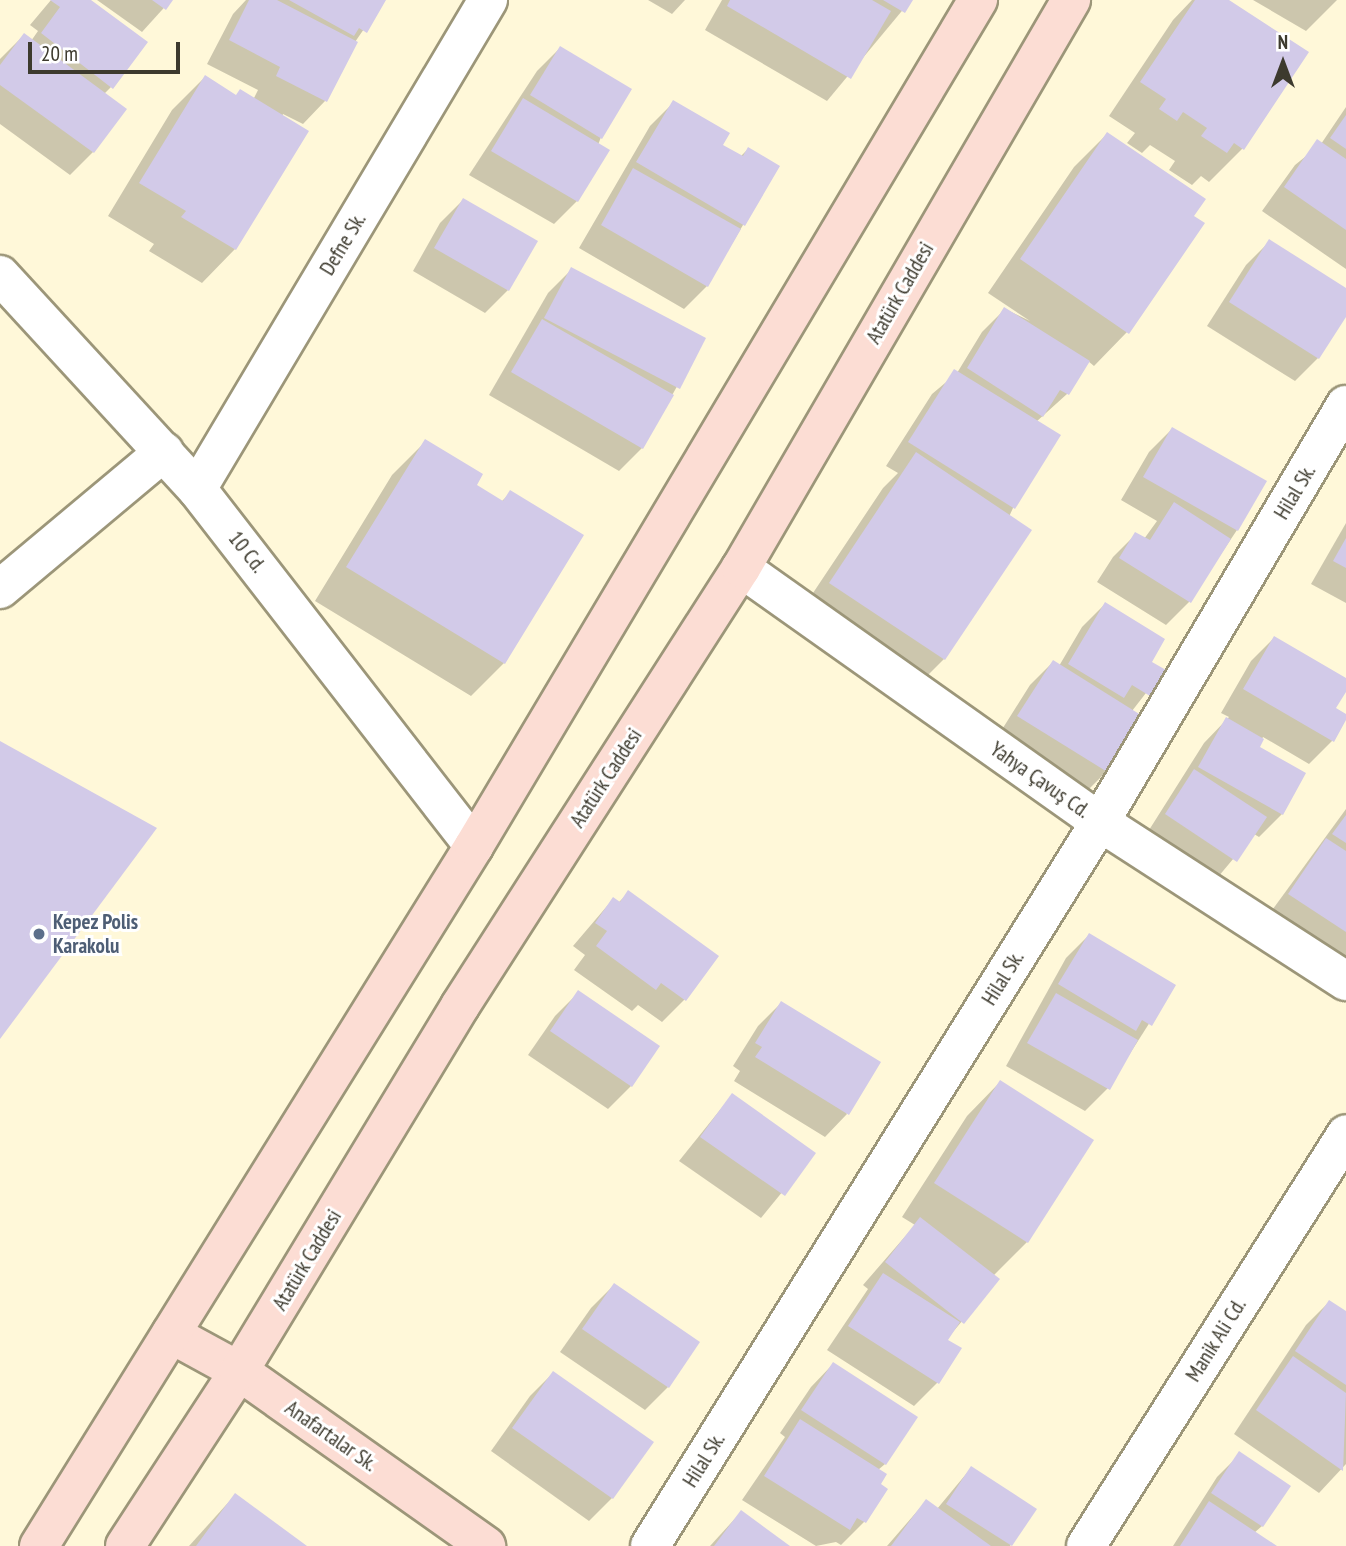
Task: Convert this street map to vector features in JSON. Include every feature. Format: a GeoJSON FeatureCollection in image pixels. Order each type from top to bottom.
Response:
{"type":"FeatureCollection","features":[{"type":"Feature","properties":{"kind":"main road"},"geometry":{"type":"LineString","coordinates":[[39,1546],[474,846],[978,0]]}},
{"type":"Feature","properties":{"kind":"main road","name":"Atatürk Caddesi"},"geometry":{"type":"LineString","coordinates":[[125,1546],[239,1371],[460,1006],[741,568],[1071,0]]}},
{"type":"Feature","properties":{"kind":"main road","name":"Anafartalar Sk."},"geometry":{"type":"LineString","coordinates":[[171,1334],[239,1371],[486,1546]]}},
{"type":"Feature","properties":{"kind":"street","name":"Defne Sk."},"geometry":{"type":"LineString","coordinates":[[197,489],[488,0]]}},
{"type":"Feature","properties":{"kind":"street","name":"10 Cd."},"geometry":{"type":"LineString","coordinates":[[0,275],[197,489],[474,846]]}},
{"type":"Feature","properties":{"kind":"street","name":"Hilal Sk."},"geometry":{"type":"LineString","coordinates":[[650,1546],[1100,822],[1346,405]]}},
{"type":"Feature","properties":{"kind":"street"},"geometry":{"type":"LineString","coordinates":[[0,589],[164,452]]}},
{"type":"Feature","properties":{"kind":"street","name":"Yahya Çavuş Cd."},"geometry":{"type":"LineString","coordinates":[[741,568],[1100,822],[1346,981]]}},
{"type":"Feature","properties":{"kind":"street","name":"Manik Ali Cd."},"geometry":{"type":"LineString","coordinates":[[1086,1546],[1346,1134]]}},
{"type":"Feature","properties":{"kind":"building"},"geometry":{"type":"Polygon","coordinates":[[[50,0],[91,0],[148,42],[113,89],[41,33],[60,7],[50,0]]]}},
{"type":"Feature","properties":{"kind":"building"},"geometry":{"type":"Polygon","coordinates":[[[152,0],[173,0],[166,10],[152,0]]]}},
{"type":"Feature","properties":{"kind":"building"},"geometry":{"type":"Polygon","coordinates":[[[249,0],[277,0],[358,42],[327,102],[276,76],[280,67],[229,40],[249,0]]]}},
{"type":"Feature","properties":{"kind":"building"},"geometry":{"type":"Polygon","coordinates":[[[289,0],[386,0],[367,33],[359,28],[354,36],[289,0]]]}},
{"type":"Feature","properties":{"kind":"building"},"geometry":{"type":"Polygon","coordinates":[[[730,0],[872,0],[891,11],[851,79],[727,6],[730,0]]]}},
{"type":"Feature","properties":{"kind":"building"},"geometry":{"type":"Polygon","coordinates":[[[883,0],[913,0],[905,13],[883,0]]]}},
{"type":"Feature","properties":{"kind":"building"},"geometry":{"type":"Polygon","coordinates":[[[1195,0],[1229,0],[1309,52],[1244,150],[1234,143],[1227,153],[1201,136],[1207,128],[1183,112],[1177,121],[1159,109],[1166,99],[1140,82],[1195,0]]]}},
{"type":"Feature","properties":{"kind":"building"},"geometry":{"type":"Polygon","coordinates":[[[24,33],[127,109],[94,153],[0,85],[0,65],[24,33]]]}},
{"type":"Feature","properties":{"kind":"building"},"geometry":{"type":"Polygon","coordinates":[[[560,46],[632,89],[602,139],[530,95],[560,46]]]}},
{"type":"Feature","properties":{"kind":"building"},"geometry":{"type":"Polygon","coordinates":[[[205,75],[236,95],[240,89],[309,131],[236,250],[181,217],[186,211],[139,183],[205,75]]]}},
{"type":"Feature","properties":{"kind":"building"},"geometry":{"type":"Polygon","coordinates":[[[523,98],[610,150],[578,202],[491,151],[523,98]]]}},
{"type":"Feature","properties":{"kind":"building"},"geometry":{"type":"Polygon","coordinates":[[[673,100],[730,133],[723,145],[743,156],[748,147],[780,166],[745,226],[636,162],[673,100]]]}},
{"type":"Feature","properties":{"kind":"building"},"geometry":{"type":"Polygon","coordinates":[[[1346,115],[1346,149],[1330,138],[1346,115]]]}},
{"type":"Feature","properties":{"kind":"building"},"geometry":{"type":"Polygon","coordinates":[[[1107,132],[1206,199],[1194,216],[1205,223],[1129,334],[1020,259],[1107,132]]]}},
{"type":"Feature","properties":{"kind":"building"},"geometry":{"type":"Polygon","coordinates":[[[1317,139],[1346,159],[1346,230],[1284,187],[1317,139]]]}},
{"type":"Feature","properties":{"kind":"building"},"geometry":{"type":"Polygon","coordinates":[[[633,168],[741,229],[708,287],[601,225],[633,168]]]}},
{"type":"Feature","properties":{"kind":"building"},"geometry":{"type":"Polygon","coordinates":[[[463,198],[538,241],[509,291],[434,248],[463,198]]]}},
{"type":"Feature","properties":{"kind":"building"},"geometry":{"type":"Polygon","coordinates":[[[1269,239],[1346,288],[1346,317],[1319,359],[1229,302],[1269,239]]]}},
{"type":"Feature","properties":{"kind":"building"},"geometry":{"type":"Polygon","coordinates":[[[571,267],[706,338],[680,389],[544,318],[571,267]]]}},
{"type":"Feature","properties":{"kind":"building"},"geometry":{"type":"Polygon","coordinates":[[[1004,307],[1090,361],[1069,395],[1060,390],[1043,417],[967,368],[1004,307]]]}},
{"type":"Feature","properties":{"kind":"building"},"geometry":{"type":"Polygon","coordinates":[[[542,319],[674,395],[643,449],[511,372],[542,319]]]}},
{"type":"Feature","properties":{"kind":"building"},"geometry":{"type":"Polygon","coordinates":[[[954,369],[1061,435],[1015,509],[908,442],[954,369]]]}},
{"type":"Feature","properties":{"kind":"building"},"geometry":{"type":"Polygon","coordinates":[[[1172,427],[1267,481],[1238,531],[1143,477],[1172,427]]]}},
{"type":"Feature","properties":{"kind":"building"},"geometry":{"type":"Polygon","coordinates":[[[425,439],[483,474],[477,485],[503,501],[510,490],[584,535],[505,664],[346,567],[425,439]]]}},
{"type":"Feature","properties":{"kind":"building"},"geometry":{"type":"Polygon","coordinates":[[[916,452],[1032,530],[945,660],[829,583],[916,452]]]}},
{"type":"Feature","properties":{"kind":"building"},"geometry":{"type":"Polygon","coordinates":[[[1174,502],[1231,539],[1191,603],[1119,558],[1135,532],[1150,540],[1174,502]]]}},
{"type":"Feature","properties":{"kind":"building"},"geometry":{"type":"Polygon","coordinates":[[[1346,538],[1346,568],[1333,561],[1346,538]]]}},
{"type":"Feature","properties":{"kind":"building"},"geometry":{"type":"Polygon","coordinates":[[[1105,602],[1165,639],[1152,662],[1166,670],[1150,696],[1132,685],[1124,698],[1068,664],[1105,602]]]}},
{"type":"Feature","properties":{"kind":"building"},"geometry":{"type":"Polygon","coordinates":[[[1274,636],[1346,678],[1346,692],[1336,708],[1346,714],[1346,720],[1334,742],[1243,689],[1274,636]]]}},
{"type":"Feature","properties":{"kind":"building"},"geometry":{"type":"Polygon","coordinates":[[[1053,660],[1144,717],[1109,773],[1017,716],[1053,660]]]}},
{"type":"Feature","properties":{"kind":"building"},"geometry":{"type":"Polygon","coordinates":[[[1226,717],[1264,739],[1260,747],[1306,773],[1283,815],[1198,767],[1226,717]]]}},
{"type":"Feature","properties":{"kind":"building","name":"Kepez Polis Karakolu"},"geometry":{"type":"Polygon","coordinates":[[[0,741],[157,828],[0,1039],[0,741]]]}},
{"type":"Feature","properties":{"kind":"building"},"geometry":{"type":"Polygon","coordinates":[[[1194,769],[1267,817],[1237,862],[1165,814],[1194,769]]]}},
{"type":"Feature","properties":{"kind":"building"},"geometry":{"type":"Polygon","coordinates":[[[1346,815],[1346,843],[1332,834],[1346,815]]]}},
{"type":"Feature","properties":{"kind":"building"},"geometry":{"type":"Polygon","coordinates":[[[1326,838],[1346,851],[1346,932],[1288,894],[1326,838]]]}},
{"type":"Feature","properties":{"kind":"building"},"geometry":{"type":"Polygon","coordinates":[[[628,890],[719,956],[686,1001],[661,983],[656,990],[596,946],[607,931],[595,923],[613,897],[620,902],[628,890]]]}},
{"type":"Feature","properties":{"kind":"building"},"geometry":{"type":"Polygon","coordinates":[[[1089,933],[1176,985],[1152,1026],[1142,1020],[1136,1031],[1058,984],[1089,933]]]}},
{"type":"Feature","properties":{"kind":"building"},"geometry":{"type":"Polygon","coordinates":[[[578,990],[660,1046],[632,1087],[550,1031],[578,990]]]}},
{"type":"Feature","properties":{"kind":"building"},"geometry":{"type":"Polygon","coordinates":[[[1056,993],[1138,1040],[1110,1090],[1027,1043],[1056,993]]]}},
{"type":"Feature","properties":{"kind":"building"},"geometry":{"type":"Polygon","coordinates":[[[781,1001],[881,1062],[849,1115],[755,1057],[762,1047],[755,1043],[781,1001]]]}},
{"type":"Feature","properties":{"kind":"building"},"geometry":{"type":"Polygon","coordinates":[[[1000,1080],[1094,1140],[1028,1243],[934,1183],[1000,1080]]]}},
{"type":"Feature","properties":{"kind":"building"},"geometry":{"type":"Polygon","coordinates":[[[732,1093],[816,1153],[785,1196],[700,1137],[732,1093]]]}},
{"type":"Feature","properties":{"kind":"building"},"geometry":{"type":"Polygon","coordinates":[[[920,1217],[1000,1279],[964,1324],[885,1262],[920,1217]]]}},
{"type":"Feature","properties":{"kind":"building"},"geometry":{"type":"Polygon","coordinates":[[[883,1273],[960,1322],[948,1340],[962,1348],[939,1384],[848,1326],[883,1273]]]}},
{"type":"Feature","properties":{"kind":"building"},"geometry":{"type":"Polygon","coordinates":[[[614,1283],[700,1342],[669,1388],[582,1329],[614,1283]]]}},
{"type":"Feature","properties":{"kind":"building"},"geometry":{"type":"Polygon","coordinates":[[[1329,1300],[1346,1311],[1346,1385],[1295,1351],[1329,1300]]]}},
{"type":"Feature","properties":{"kind":"building"},"geometry":{"type":"Polygon","coordinates":[[[1293,1356],[1346,1393],[1343,1471],[1256,1410],[1293,1356]]]}},
{"type":"Feature","properties":{"kind":"building"},"geometry":{"type":"Polygon","coordinates":[[[833,1362],[918,1417],[886,1465],[801,1410],[833,1362]]]}},
{"type":"Feature","properties":{"kind":"building"},"geometry":{"type":"Polygon","coordinates":[[[553,1371],[654,1442],[613,1499],[512,1428],[553,1371]]]}},
{"type":"Feature","properties":{"kind":"building"},"geometry":{"type":"Polygon","coordinates":[[[800,1419],[887,1474],[881,1484],[888,1489],[866,1523],[857,1518],[850,1530],[764,1476],[800,1419]]]}},
{"type":"Feature","properties":{"kind":"building"},"geometry":{"type":"Polygon","coordinates":[[[1239,1451],[1291,1486],[1263,1527],[1211,1493],[1239,1451]]]}},
{"type":"Feature","properties":{"kind":"building"},"geometry":{"type":"Polygon","coordinates":[[[971,1466],[1037,1509],[1012,1546],[946,1504],[971,1466]]]}},
{"type":"Feature","properties":{"kind":"building"},"geometry":{"type":"Polygon","coordinates":[[[235,1493],[307,1546],[196,1546],[235,1493]]]}},
{"type":"Feature","properties":{"kind":"building"},"geometry":{"type":"Polygon","coordinates":[[[926,1499],[991,1546],[891,1546],[926,1499]]]}},
{"type":"Feature","properties":{"kind":"building"},"geometry":{"type":"Polygon","coordinates":[[[1209,1501],[1277,1546],[1180,1546],[1209,1501]]]}},
{"type":"Feature","properties":{"kind":"building"},"geometry":{"type":"Polygon","coordinates":[[[741,1510],[790,1546],[714,1546],[741,1510]]]}},
{"type":"Feature","properties":{"kind":"place","name":"Kepez Polis Karakolu"},"geometry":{"type":"Point","coordinates":[39,934]}}]}
